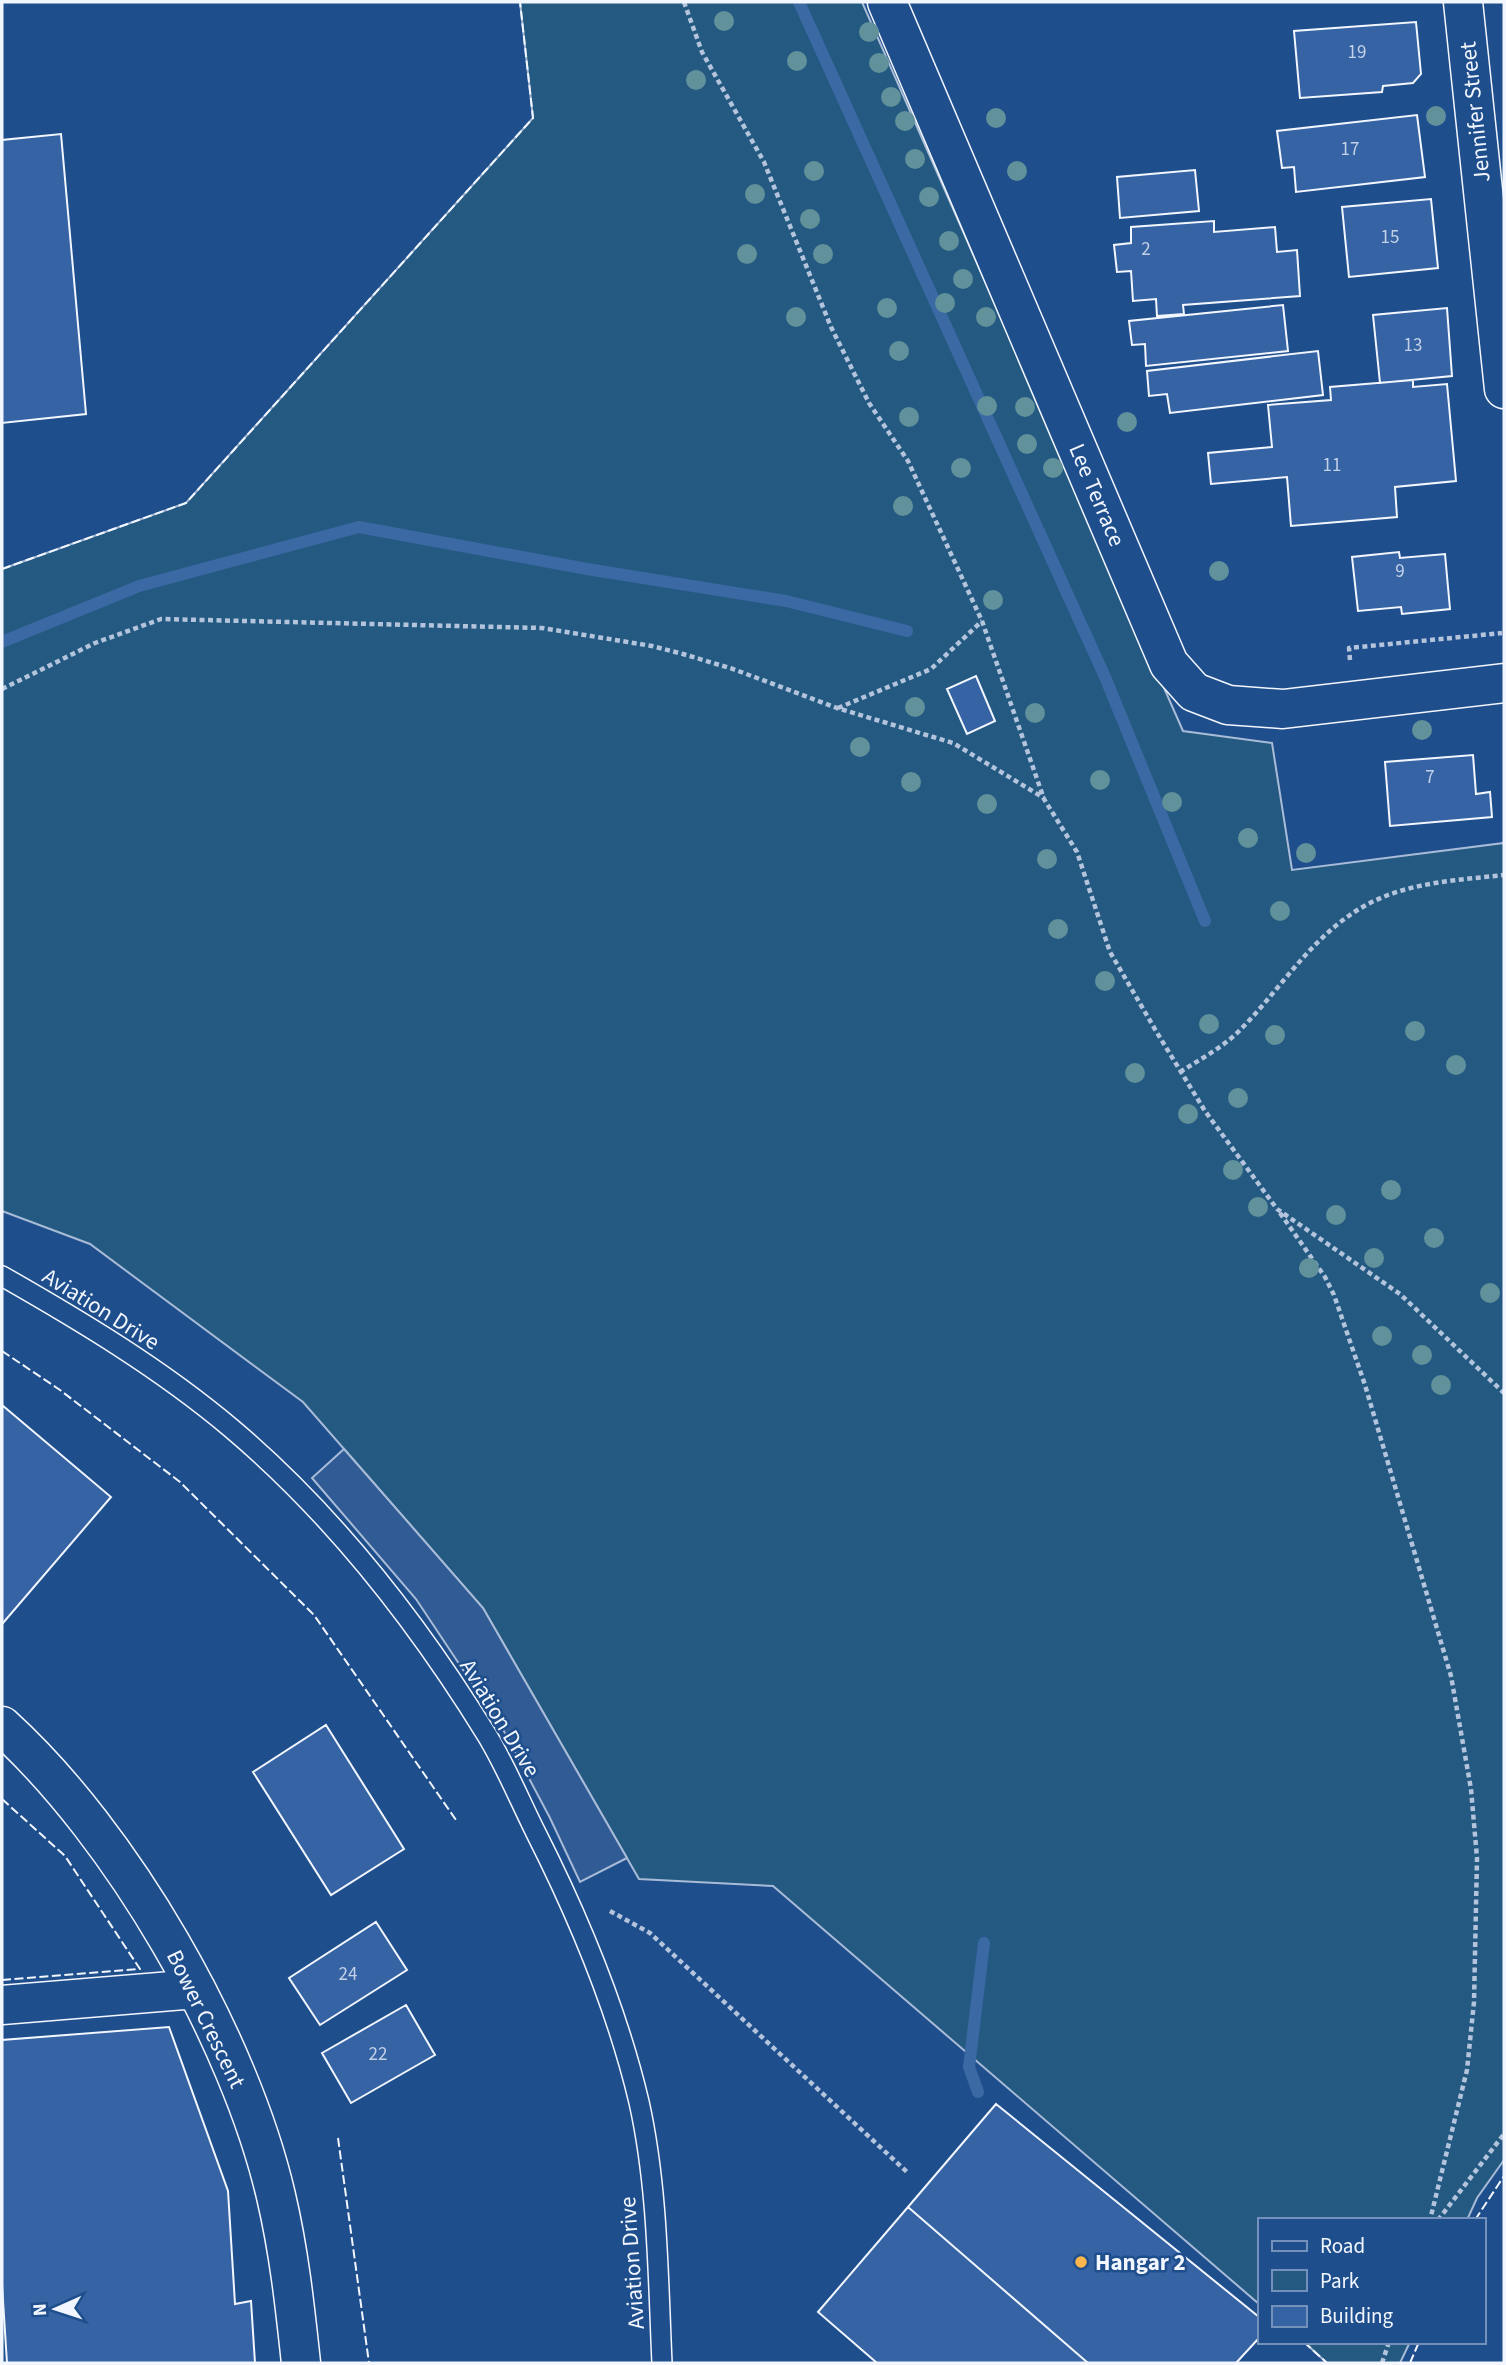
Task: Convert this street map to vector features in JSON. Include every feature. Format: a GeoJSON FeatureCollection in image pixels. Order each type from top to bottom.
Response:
{"type":"FeatureCollection","features":[{"type":"Feature","properties":{"kind":"street","name":"Lee Terrace"},"geometry":{"type":"LineString","coordinates":[[887,2],[1169,664],[1194,692],[1228,705],[1283,709],[1504,683]]}},
{"type":"Feature","properties":{"kind":"street","name":"Jennifer Street"},"geometry":{"type":"LineString","coordinates":[[1463,2],[1504,389]]}},
{"type":"Feature","properties":{"kind":"street","name":"Bower Crescent"},"geometry":{"type":"LineString","coordinates":[[2,1726],[49,1771],[85,1814],[159,1924],[196,1989],[247,2103],[266,2159],[284,2237],[301,2363]]}},
{"type":"Feature","properties":{"kind":"street"},"geometry":{"type":"LineString","coordinates":[[2,2005],[196,1989]]}},
{"type":"Feature","properties":{"kind":"lane","name":"Aviation Drive"},"geometry":{"type":"LineString","coordinates":[[2,1276],[121,1346],[143,1362],[230,1428],[320,1511],[412,1622],[482,1729],[563,1886],[614,2012],[639,2104],[653,2194],[662,2363]]}},
{"type":"Feature","properties":{"kind":"path"},"geometry":{"type":"LineString","coordinates":[[684,2],[702,52],[764,162],[831,327],[869,403],[908,461],[982,621],[1044,799],[1077,852],[1110,952],[1180,1072],[1325,1278],[1334,1295],[1365,1385],[1451,1675],[1471,1788],[1477,1858],[1474,2003],[1467,2070],[1430,2218]]}},
{"type":"Feature","properties":{"kind":"path"},"geometry":{"type":"LineString","coordinates":[[2,689],[95,643],[161,619],[497,626],[555,630],[652,646],[683,654],[755,677],[837,708],[953,743],[1044,799]]}},
{"type":"Feature","properties":{"kind":"path"},"geometry":{"type":"LineString","coordinates":[[837,708],[931,669],[982,621]]}},
{"type":"Feature","properties":{"kind":"path"},"geometry":{"type":"LineString","coordinates":[[1353,701],[1349,648],[1502,633]]}},
{"type":"Feature","properties":{"kind":"path"},"geometry":{"type":"LineString","coordinates":[[1180,1072],[1236,1034],[1313,947],[1351,914],[1399,891],[1428,884],[1504,875]]}},
{"type":"Feature","properties":{"kind":"path"},"geometry":{"type":"LineString","coordinates":[[1277,1209],[1400,1294],[1504,1393]]}},
{"type":"Feature","properties":{"kind":"path"},"geometry":{"type":"LineString","coordinates":[[563,1886],[650,1933],[907,2172]]}},
{"type":"Feature","properties":{"kind":"path"},"geometry":{"type":"LineString","coordinates":[[1440,2218],[1504,2134]]}},
{"type":"Feature","properties":{"kind":"path"},"geometry":{"type":"LineString","coordinates":[[1382,2363],[1388,2344]]}},
{"type":"Feature","properties":{"kind":"green space"},"geometry":{"type":"Polygon","coordinates":[[[520,2],[862,2],[1183,731],[1272,743],[1292,870],[1504,843],[1504,2160],[1477,2198],[1468,2218],[1258,2218],[1258,2303],[773,1886],[639,1879],[483,1608],[303,1402],[90,1244],[2,1211],[2,569],[186,503],[533,118],[520,2]]]}},
{"type":"Feature","properties":{"kind":"green space"},"geometry":{"type":"Polygon","coordinates":[[[1306,2344],[1409,2344],[1400,2363],[1327,2363],[1306,2344]]]}},
{"type":"Feature","properties":{"kind":"shaded area"},"geometry":{"type":"Polygon","coordinates":[[[344,1449],[483,1608],[627,1858],[580,1882],[505,1733],[416,1599],[312,1478],[344,1449]]]}},
{"type":"Feature","properties":{"kind":"building"},"geometry":{"type":"Polygon","coordinates":[[[1416,22],[1421,74],[1413,83],[1383,86],[1382,92],[1300,98],[1294,31],[1416,22]]]}},
{"type":"Feature","properties":{"kind":"building"},"geometry":{"type":"Polygon","coordinates":[[[1417,115],[1425,177],[1296,192],[1294,167],[1282,168],[1277,131],[1417,115]]]}},
{"type":"Feature","properties":{"kind":"building"},"geometry":{"type":"Polygon","coordinates":[[[61,134],[86,414],[2,423],[2,140],[61,134]]]}},
{"type":"Feature","properties":{"kind":"building"},"geometry":{"type":"Polygon","coordinates":[[[1195,170],[1199,211],[1120,218],[1117,177],[1195,170]]]}},
{"type":"Feature","properties":{"kind":"building"},"geometry":{"type":"Polygon","coordinates":[[[1431,199],[1438,268],[1349,277],[1342,207],[1431,199]]]}},
{"type":"Feature","properties":{"kind":"building"},"geometry":{"type":"Polygon","coordinates":[[[1214,221],[1214,232],[1275,227],[1277,252],[1297,250],[1300,296],[1183,305],[1184,314],[1157,316],[1156,299],[1133,301],[1131,271],[1117,272],[1114,245],[1131,243],[1131,227],[1214,221]]]}},
{"type":"Feature","properties":{"kind":"building"},"geometry":{"type":"Polygon","coordinates":[[[1283,305],[1288,351],[1146,366],[1145,344],[1132,345],[1129,321],[1283,305]]]}},
{"type":"Feature","properties":{"kind":"building"},"geometry":{"type":"Polygon","coordinates":[[[1447,308],[1452,376],[1380,383],[1373,315],[1447,308]]]}},
{"type":"Feature","properties":{"kind":"building"},"geometry":{"type":"Polygon","coordinates":[[[1318,351],[1323,395],[1170,413],[1167,394],[1149,396],[1147,371],[1318,351]]]}},
{"type":"Feature","properties":{"kind":"building"},"geometry":{"type":"Polygon","coordinates":[[[1413,380],[1413,387],[1447,384],[1456,481],[1395,487],[1397,517],[1291,526],[1287,477],[1211,484],[1208,453],[1272,447],[1268,405],[1331,400],[1330,387],[1413,380]]]}},
{"type":"Feature","properties":{"kind":"building"},"geometry":{"type":"Polygon","coordinates":[[[1399,552],[1400,558],[1445,554],[1450,609],[1402,614],[1401,607],[1358,611],[1352,557],[1399,552]]]}},
{"type":"Feature","properties":{"kind":"building"},"geometry":{"type":"Polygon","coordinates":[[[976,676],[995,721],[967,734],[947,689],[976,676]]]}},
{"type":"Feature","properties":{"kind":"building"},"geometry":{"type":"Polygon","coordinates":[[[1473,755],[1476,794],[1490,792],[1492,817],[1390,826],[1385,762],[1473,755]]]}},
{"type":"Feature","properties":{"kind":"building"},"geometry":{"type":"Polygon","coordinates":[[[2,1405],[111,1497],[3,1623],[2,1622],[2,1405]]]}},
{"type":"Feature","properties":{"kind":"building"},"geometry":{"type":"Polygon","coordinates":[[[326,1725],[404,1849],[331,1895],[253,1772],[326,1725]]]}},
{"type":"Feature","properties":{"kind":"building"},"geometry":{"type":"Polygon","coordinates":[[[376,1922],[407,1970],[320,2025],[289,1978],[376,1922]]]}},
{"type":"Feature","properties":{"kind":"building"},"geometry":{"type":"Polygon","coordinates":[[[406,2005],[435,2055],[351,2103],[322,2053],[406,2005]]]}},
{"type":"Feature","properties":{"kind":"building"},"geometry":{"type":"Polygon","coordinates":[[[169,2027],[228,2191],[235,2304],[251,2301],[255,2363],[7,2363],[2,2285],[2,2040],[169,2027]]]}},
{"type":"Feature","properties":{"kind":"building","name":"Hangar 2"},"geometry":{"type":"Polygon","coordinates":[[[996,2104],[1258,2316],[1258,2339],[1236,2363],[1088,2363],[908,2207],[996,2104]]]}},
{"type":"Feature","properties":{"kind":"building"},"geometry":{"type":"Polygon","coordinates":[[[908,2207],[1088,2363],[877,2363],[818,2312],[908,2207]]]}},
{"type":"Feature","properties":{"kind":"waterway"},"geometry":{"type":"LineString","coordinates":[[799,2],[1105,677],[1205,921]]}},
{"type":"Feature","properties":{"kind":"waterway"},"geometry":{"type":"LineString","coordinates":[[2,642],[139,586],[359,527],[587,569],[786,601],[907,631]]}},
{"type":"Feature","properties":{"kind":"waterway"},"geometry":{"type":"LineString","coordinates":[[978,2092],[969,2067],[984,1943]]}},
{"type":"Feature","properties":{"kind":"fence"},"geometry":{"type":"LineString","coordinates":[[2,569],[186,503],[533,118],[520,2]]}},
{"type":"Feature","properties":{"kind":"fence"},"geometry":{"type":"LineString","coordinates":[[2,1351],[60,1390],[180,1482],[314,1615],[456,1820]]}},
{"type":"Feature","properties":{"kind":"fence"},"geometry":{"type":"LineString","coordinates":[[2,1799],[65,1856],[140,1969],[2,1980]]}},
{"type":"Feature","properties":{"kind":"fence"},"geometry":{"type":"LineString","coordinates":[[338,2138],[369,2363]]}},
{"type":"Feature","properties":{"kind":"fence"},"geometry":{"type":"LineString","coordinates":[[1476,2218],[1504,2176]]}},
{"type":"Feature","properties":{"kind":"fence"},"geometry":{"type":"LineString","coordinates":[[1306,2344],[1327,2363]]}},
{"type":"Feature","properties":{"kind":"fence"},"geometry":{"type":"LineString","coordinates":[[1410,2363],[1418,2344]]}},
{"type":"Feature","properties":{"kind":"place","name":"Hangar 2"},"geometry":{"type":"Point","coordinates":[1081,2262]}}]}
